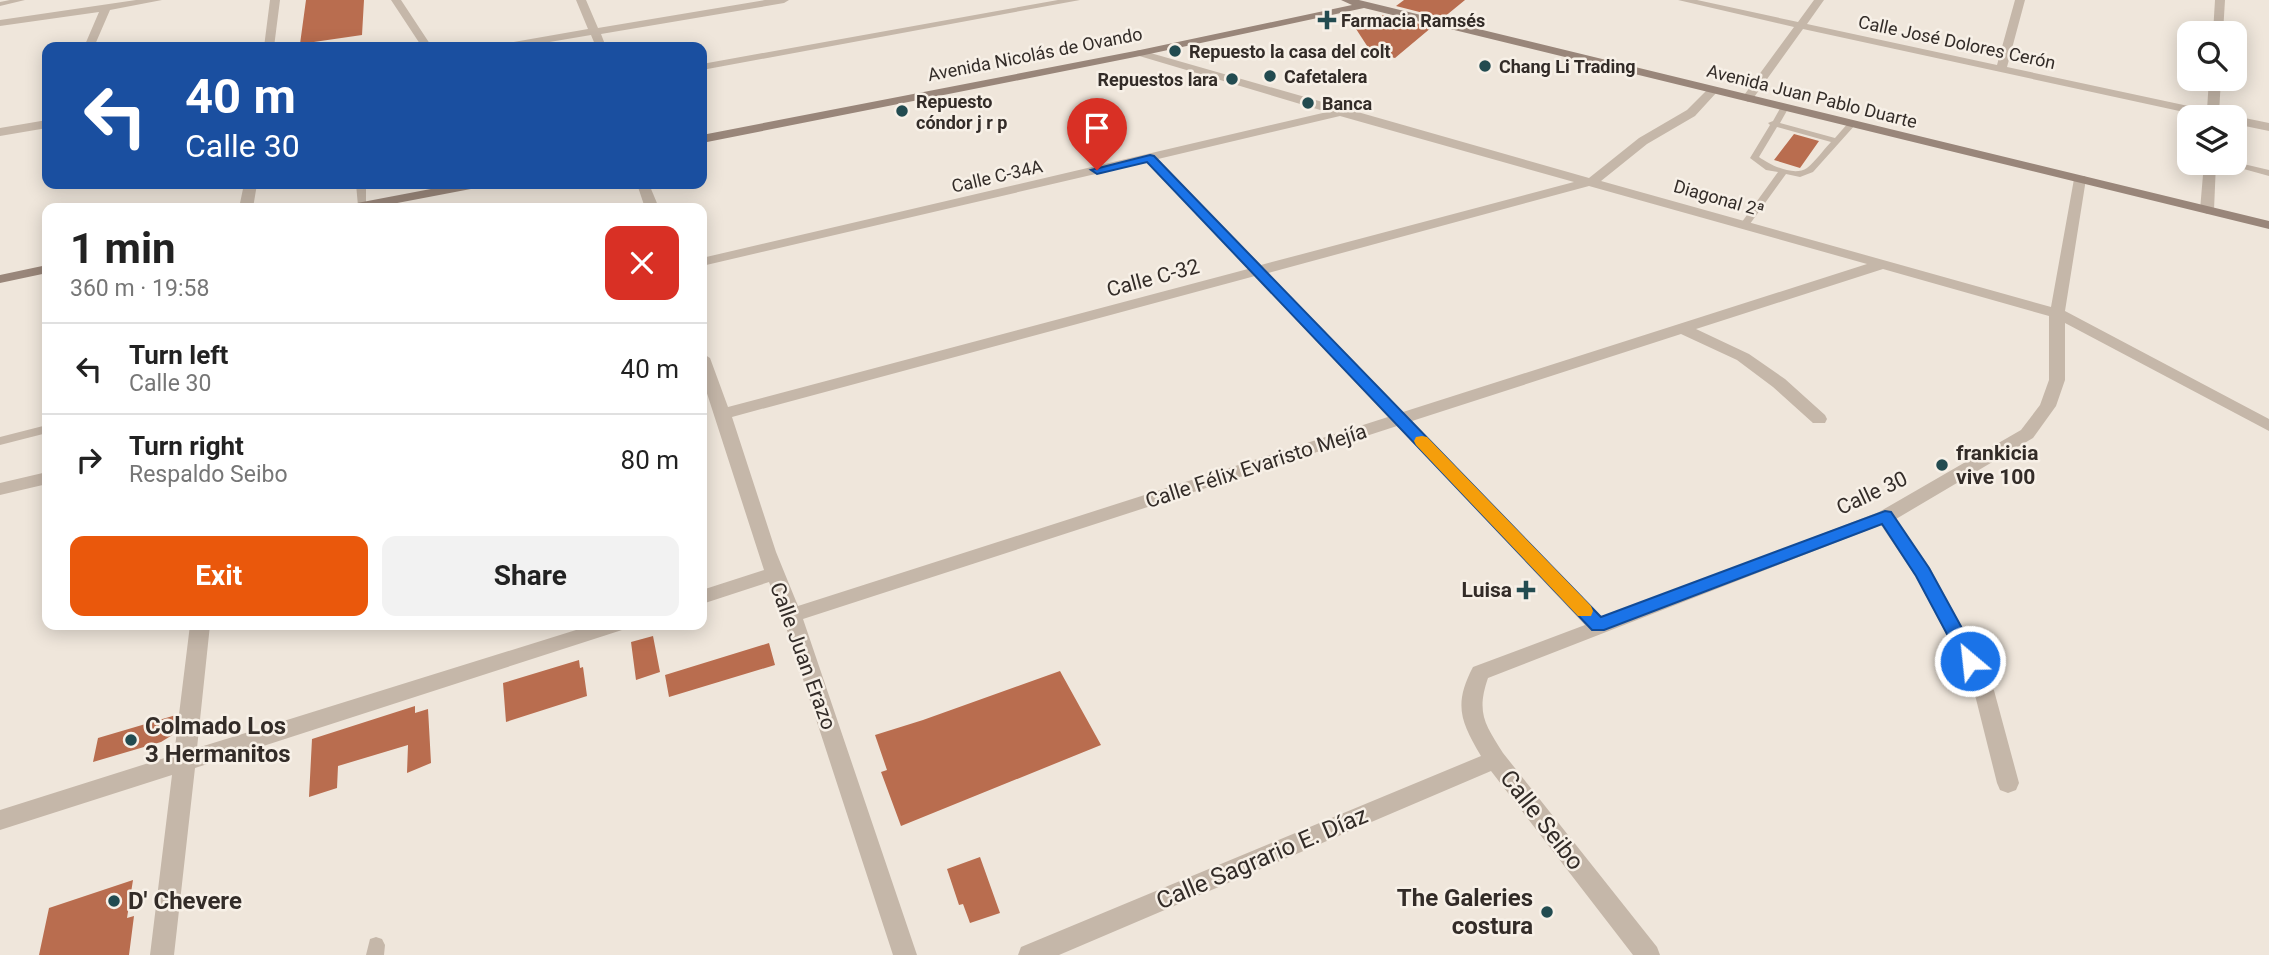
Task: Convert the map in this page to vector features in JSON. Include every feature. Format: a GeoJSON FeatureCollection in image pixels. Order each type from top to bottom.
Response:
{"type":"FeatureCollection","features":[{"type":"Feature","properties":{"kind":"main road","name":"Avenida Juan Pablo Duarte"},"geometry":{"type":"LineString","coordinates":[[1346,0],[1369,3],[2269,225]]}},
{"type":"Feature","properties":{"kind":"main road","name":"Avenida Nicolás de Ovando"},"geometry":{"type":"LineString","coordinates":[[707,138],[1140,53],[1369,3]]}},
{"type":"Feature","properties":{"kind":"main road"},"geometry":{"type":"LineString","coordinates":[[379,203],[450,189]]}},
{"type":"Feature","properties":{"kind":"main road"},"geometry":{"type":"LineString","coordinates":[[0,279],[42,270]]}},
{"type":"Feature","properties":{"kind":"street"},"geometry":{"type":"LineString","coordinates":[[56,15],[93,0]]}},
{"type":"Feature","properties":{"kind":"street"},"geometry":{"type":"LineString","coordinates":[[0,23],[157,0]]}},
{"type":"Feature","properties":{"kind":"street"},"geometry":{"type":"LineString","coordinates":[[270,42],[275,0]]}},
{"type":"Feature","properties":{"kind":"street"},"geometry":{"type":"LineString","coordinates":[[396,0],[424,42]]}},
{"type":"Feature","properties":{"kind":"street"},"geometry":{"type":"LineString","coordinates":[[582,0],[599,42]]}},
{"type":"Feature","properties":{"kind":"street"},"geometry":{"type":"LineString","coordinates":[[533,42],[784,0]]}},
{"type":"Feature","properties":{"kind":"street"},"geometry":{"type":"LineString","coordinates":[[707,66],[1075,0]]}},
{"type":"Feature","properties":{"kind":"street","name":"Calle José Dolores Cerón"},"geometry":{"type":"LineString","coordinates":[[1683,0],[2177,108]]}},
{"type":"Feature","properties":{"kind":"street"},"geometry":{"type":"LineString","coordinates":[[1748,98],[1819,0]]}},
{"type":"Feature","properties":{"kind":"street"},"geometry":{"type":"LineString","coordinates":[[2001,69],[2020,0]]}},
{"type":"Feature","properties":{"kind":"street"},"geometry":{"type":"LineString","coordinates":[[2219,21],[2220,0]]}},
{"type":"Feature","properties":{"kind":"street"},"geometry":{"type":"LineString","coordinates":[[91,42],[106,7]]}},
{"type":"Feature","properties":{"kind":"street","name":"Diagonal 2ª"},"geometry":{"type":"LineString","coordinates":[[1140,53],[1342,113],[1593,181],[1880,265],[2057,313],[2269,426]]}},
{"type":"Feature","properties":{"kind":"street"},"geometry":{"type":"LineString","coordinates":[[1593,181],[1643,141],[1691,113],[1713,90]]}},
{"type":"Feature","properties":{"kind":"street","name":"Calle C-34A"},"geometry":{"type":"LineString","coordinates":[[707,261],[1342,113]]}},
{"type":"Feature","properties":{"kind":"street"},"geometry":{"type":"LineString","coordinates":[[2247,122],[2269,127]]}},
{"type":"Feature","properties":{"kind":"street"},"geometry":{"type":"LineString","coordinates":[[0,132],[42,125]]}},
{"type":"Feature","properties":{"kind":"street"},"geometry":{"type":"LineString","coordinates":[[1150,158],[1598,625]]}},
{"type":"Feature","properties":{"kind":"street"},"geometry":{"type":"LineString","coordinates":[[2207,210],[2209,175]]}},
{"type":"Feature","properties":{"kind":"street","name":"Calle 30"},"geometry":{"type":"LineString","coordinates":[[1480,673],[1598,625],[1885,517],[2027,434],[2048,406],[2057,380],[2057,313],[2080,179]]}},
{"type":"Feature","properties":{"kind":"street","name":"Calle C-32"},"geometry":{"type":"LineString","coordinates":[[724,414],[1593,181]]}},
{"type":"Feature","properties":{"kind":"street","name":"Calle Félix Evaristo Mejía"},"geometry":{"type":"LineString","coordinates":[[792,615],[1685,330],[1880,265]]}},
{"type":"Feature","properties":{"kind":"street"},"geometry":{"type":"LineString","coordinates":[[1685,330],[1744,357],[1779,383],[1819,419]]}},
{"type":"Feature","properties":{"kind":"street","name":"Calle Juan Erazo"},"geometry":{"type":"LineString","coordinates":[[707,371],[724,414],[773,574],[792,615],[905,955]]}},
{"type":"Feature","properties":{"kind":"street"},"geometry":{"type":"LineString","coordinates":[[0,489],[42,479]]}},
{"type":"Feature","properties":{"kind":"street"},"geometry":{"type":"LineString","coordinates":[[1885,517],[1923,573],[1982,683],[2008,783]]}},
{"type":"Feature","properties":{"kind":"street"},"geometry":{"type":"LineString","coordinates":[[707,595],[773,574]]}},
{"type":"Feature","properties":{"kind":"street"},"geometry":{"type":"LineString","coordinates":[[162,955],[199,630]]}},
{"type":"Feature","properties":{"kind":"street"},"geometry":{"type":"LineString","coordinates":[[0,820],[184,764],[599,630]]}},
{"type":"Feature","properties":{"kind":"street","name":"Calle Seibo"},"geometry":{"type":"LineString","coordinates":[[1480,673],[1471,698],[1473,723],[1495,760],[1648,955]]}},
{"type":"Feature","properties":{"kind":"street","name":"Calle Sagrario E. Díaz"},"geometry":{"type":"LineString","coordinates":[[1030,955],[1495,760]]}},
{"type":"Feature","properties":{"kind":"lane"},"geometry":{"type":"LineString","coordinates":[[0,4],[21,0]]}},
{"type":"Feature","properties":{"kind":"lane"},"geometry":{"type":"LineString","coordinates":[[1785,107],[1772,124],[1754,158],[1769,168],[1783,172],[1800,174],[1810,170],[1852,124]]}},
{"type":"Feature","properties":{"kind":"lane"},"geometry":{"type":"LineString","coordinates":[[1772,124],[1837,141]]}},
{"type":"Feature","properties":{"kind":"lane"},"geometry":{"type":"LineString","coordinates":[[2247,168],[2269,173]]}},
{"type":"Feature","properties":{"kind":"lane"},"geometry":{"type":"LineString","coordinates":[[1744,226],[1783,172]]}},
{"type":"Feature","properties":{"kind":"lane"},"geometry":{"type":"LineString","coordinates":[[0,441],[42,430]]}},
{"type":"Feature","properties":{"kind":"building"},"geometry":{"type":"Polygon","coordinates":[[[306,0],[364,0],[362,35],[300,42],[306,0]]]}},
{"type":"Feature","properties":{"kind":"building"},"geometry":{"type":"Polygon","coordinates":[[[1404,0],[1465,0],[1443,18],[1396,6],[1404,0]]]}},
{"type":"Feature","properties":{"kind":"building"},"geometry":{"type":"Polygon","coordinates":[[[1347,15],[1376,21],[1383,15],[1432,27],[1395,58],[1371,52],[1347,15]]]}},
{"type":"Feature","properties":{"kind":"building"},"geometry":{"type":"Polygon","coordinates":[[[1794,134],[1819,141],[1800,168],[1774,160],[1794,134]]]}},
{"type":"Feature","properties":{"kind":"building"},"geometry":{"type":"Polygon","coordinates":[[[653,636],[660,672],[636,680],[631,642],[653,636]]]}},
{"type":"Feature","properties":{"kind":"building"},"geometry":{"type":"Polygon","coordinates":[[[769,643],[775,665],[669,697],[665,675],[769,643]]]}},
{"type":"Feature","properties":{"kind":"building"},"geometry":{"type":"Polygon","coordinates":[[[579,660],[580,668],[583,667],[587,696],[506,722],[503,683],[579,660]]]}},
{"type":"Feature","properties":{"kind":"building"},"geometry":{"type":"Polygon","coordinates":[[[1060,671],[1101,745],[901,826],[881,772],[887,770],[875,735],[1060,671]]]}},
{"type":"Feature","properties":{"kind":"building"},"geometry":{"type":"Polygon","coordinates":[[[415,706],[415,713],[428,709],[431,763],[407,773],[408,745],[338,766],[337,788],[309,797],[312,739],[415,706]]]}},
{"type":"Feature","properties":{"kind":"building","name":"Colmado Los 3 Hermanitos"},"geometry":{"type":"Polygon","coordinates":[[[176,715],[174,734],[161,742],[93,762],[98,738],[176,715]]]}},
{"type":"Feature","properties":{"kind":"building"},"geometry":{"type":"Polygon","coordinates":[[[980,857],[1000,913],[970,923],[963,904],[959,905],[947,869],[980,857]]]}},
{"type":"Feature","properties":{"kind":"building"},"geometry":{"type":"Polygon","coordinates":[[[133,880],[127,918],[134,916],[129,955],[39,955],[49,908],[133,880]]]}},
{"type":"Feature","properties":{"kind":"slow traffic"},"geometry":{"type":"LineString","coordinates":[[1422,441],[1584,611]]}},
{"type":"Feature","properties":{"kind":"place","name":"Farmacia Ramsés"},"geometry":{"type":"Point","coordinates":[1327,20]}},
{"type":"Feature","properties":{"kind":"place","name":"Repuesto la casa del colt"},"geometry":{"type":"Point","coordinates":[1175,51]}},
{"type":"Feature","properties":{"kind":"place","name":"Chang Li Trading"},"geometry":{"type":"Point","coordinates":[1485,66]}},
{"type":"Feature","properties":{"kind":"place","name":"Cafetalera"},"geometry":{"type":"Point","coordinates":[1270,76]}},
{"type":"Feature","properties":{"kind":"place","name":"Repuestos lara"},"geometry":{"type":"Point","coordinates":[1232,79]}},
{"type":"Feature","properties":{"kind":"place","name":"Banca"},"geometry":{"type":"Point","coordinates":[1308,103]}},
{"type":"Feature","properties":{"kind":"place","name":"Repuesto cóndor j r p"},"geometry":{"type":"Point","coordinates":[902,111]}},
{"type":"Feature","properties":{"kind":"place","name":"frankicia vive 100"},"geometry":{"type":"Point","coordinates":[1942,465]}},
{"type":"Feature","properties":{"kind":"place","name":"Luisa"},"geometry":{"type":"Point","coordinates":[1526,590]}},
{"type":"Feature","properties":{"kind":"place","name":"Colmado Los 3 Hermanitos"},"geometry":{"type":"Point","coordinates":[131,740]}},
{"type":"Feature","properties":{"kind":"place","name":"D' Chevere"},"geometry":{"type":"Point","coordinates":[114,901]}},
{"type":"Feature","properties":{"kind":"place","name":"The Galeries costura"},"geometry":{"type":"Point","coordinates":[1547,912]}},
{"type":"Feature","properties":{"kind":"route"},"geometry":{"type":"LineString","coordinates":[[1097,170],[1150,158],[1598,625],[1885,517],[1923,573],[1970,661]]}}]}
